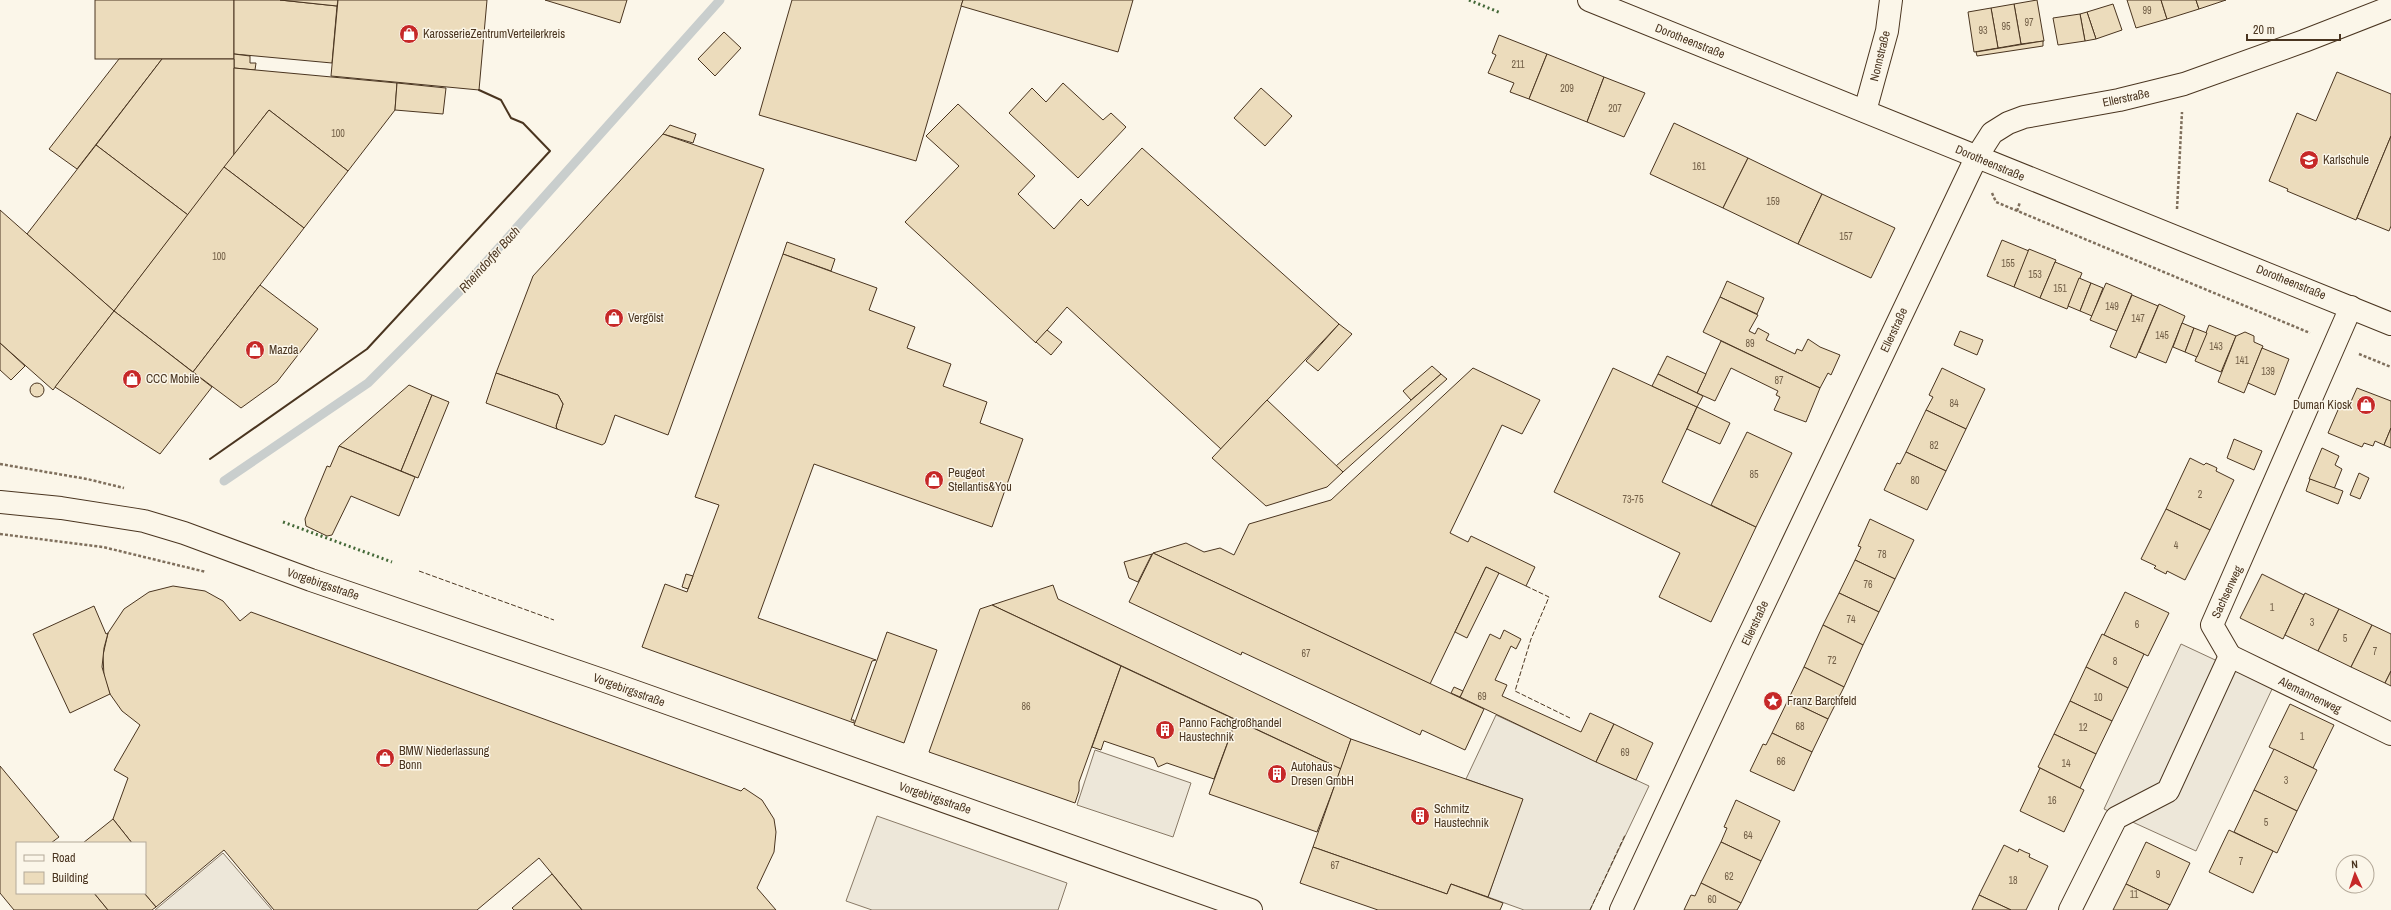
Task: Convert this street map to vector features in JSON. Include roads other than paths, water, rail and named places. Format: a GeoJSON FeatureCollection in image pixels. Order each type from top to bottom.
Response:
{"type":"FeatureCollection","features":[{"type":"Feature","properties":{"kind":"street","name":"Dorotheenstraße"},"geometry":{"type":"LineString","coordinates":[[1589,0],[1865,111],[1976,158],[2176,235],[2391,324]]}},
{"type":"Feature","properties":{"kind":"street","name":"Nonnstraße"},"geometry":{"type":"LineString","coordinates":[[1865,111],[1887,31],[1892,0]]}},
{"type":"Feature","properties":{"kind":"street","name":"Ellerstraße"},"geometry":{"type":"LineString","coordinates":[[1621,910],[1742,650],[1976,158],[1992,133],[2008,123],[2024,117],[2119,100],[2184,84],[2304,41],[2391,7]]}},
{"type":"Feature","properties":{"kind":"street","name":"Sachsenweg"},"geometry":{"type":"LineString","coordinates":[[2230,656],[2212,624],[2352,307]]}},
{"type":"Feature","properties":{"kind":"street","name":"Vorgebirgsstraße"},"geometry":{"type":"LineString","coordinates":[[0,502],[61,508],[136,520],[184,533],[311,580],[590,676],[1251,910]]}},
{"type":"Feature","properties":{"kind":"street","name":"Alemannenweg"},"geometry":{"type":"LineString","coordinates":[[2230,656],[2391,734]]}},
{"type":"Feature","properties":{"kind":"street"},"geometry":{"type":"LineString","coordinates":[[2070,910],[2116,818],[2168,791],[2230,656]]}},
{"type":"Feature","properties":{"kind":"waterway","name":"Rheindorfer Bach"},"geometry":{"type":"LineString","coordinates":[[224,481],[368,383],[461,290],[720,0]]}},
{"type":"Feature","properties":{"kind":"place","name":"KarosserieZentrumVerteilerkreis"},"geometry":{"type":"Point","coordinates":[409,34]}},
{"type":"Feature","properties":{"kind":"place","name":"Karlschule"},"geometry":{"type":"Point","coordinates":[2309,160]}},
{"type":"Feature","properties":{"kind":"place","name":"Vergölst"},"geometry":{"type":"Point","coordinates":[614,318]}},
{"type":"Feature","properties":{"kind":"place","name":"Mazda"},"geometry":{"type":"Point","coordinates":[255,350]}},
{"type":"Feature","properties":{"kind":"place","name":"CCC Mobile"},"geometry":{"type":"Point","coordinates":[132,379]}},
{"type":"Feature","properties":{"kind":"place","name":"Duman Kiosk"},"geometry":{"type":"Point","coordinates":[2366,405]}},
{"type":"Feature","properties":{"kind":"place","name":"Peugeot Stellantis&You"},"geometry":{"type":"Point","coordinates":[934,480]}},
{"type":"Feature","properties":{"kind":"place","name":"Franz Barchfeld"},"geometry":{"type":"Point","coordinates":[1773,701]}},
{"type":"Feature","properties":{"kind":"place","name":"Panno Fachgroßhandel Haustechnik"},"geometry":{"type":"Point","coordinates":[1165,730]}},
{"type":"Feature","properties":{"kind":"place","name":"BMW Niederlassung Bonn"},"geometry":{"type":"Point","coordinates":[385,758]}},
{"type":"Feature","properties":{"kind":"place","name":"Autohaus Dresen GmbH"},"geometry":{"type":"Point","coordinates":[1277,774]}},
{"type":"Feature","properties":{"kind":"place","name":"Schmitz Haustechnik"},"geometry":{"type":"Point","coordinates":[1420,816]}}]}
